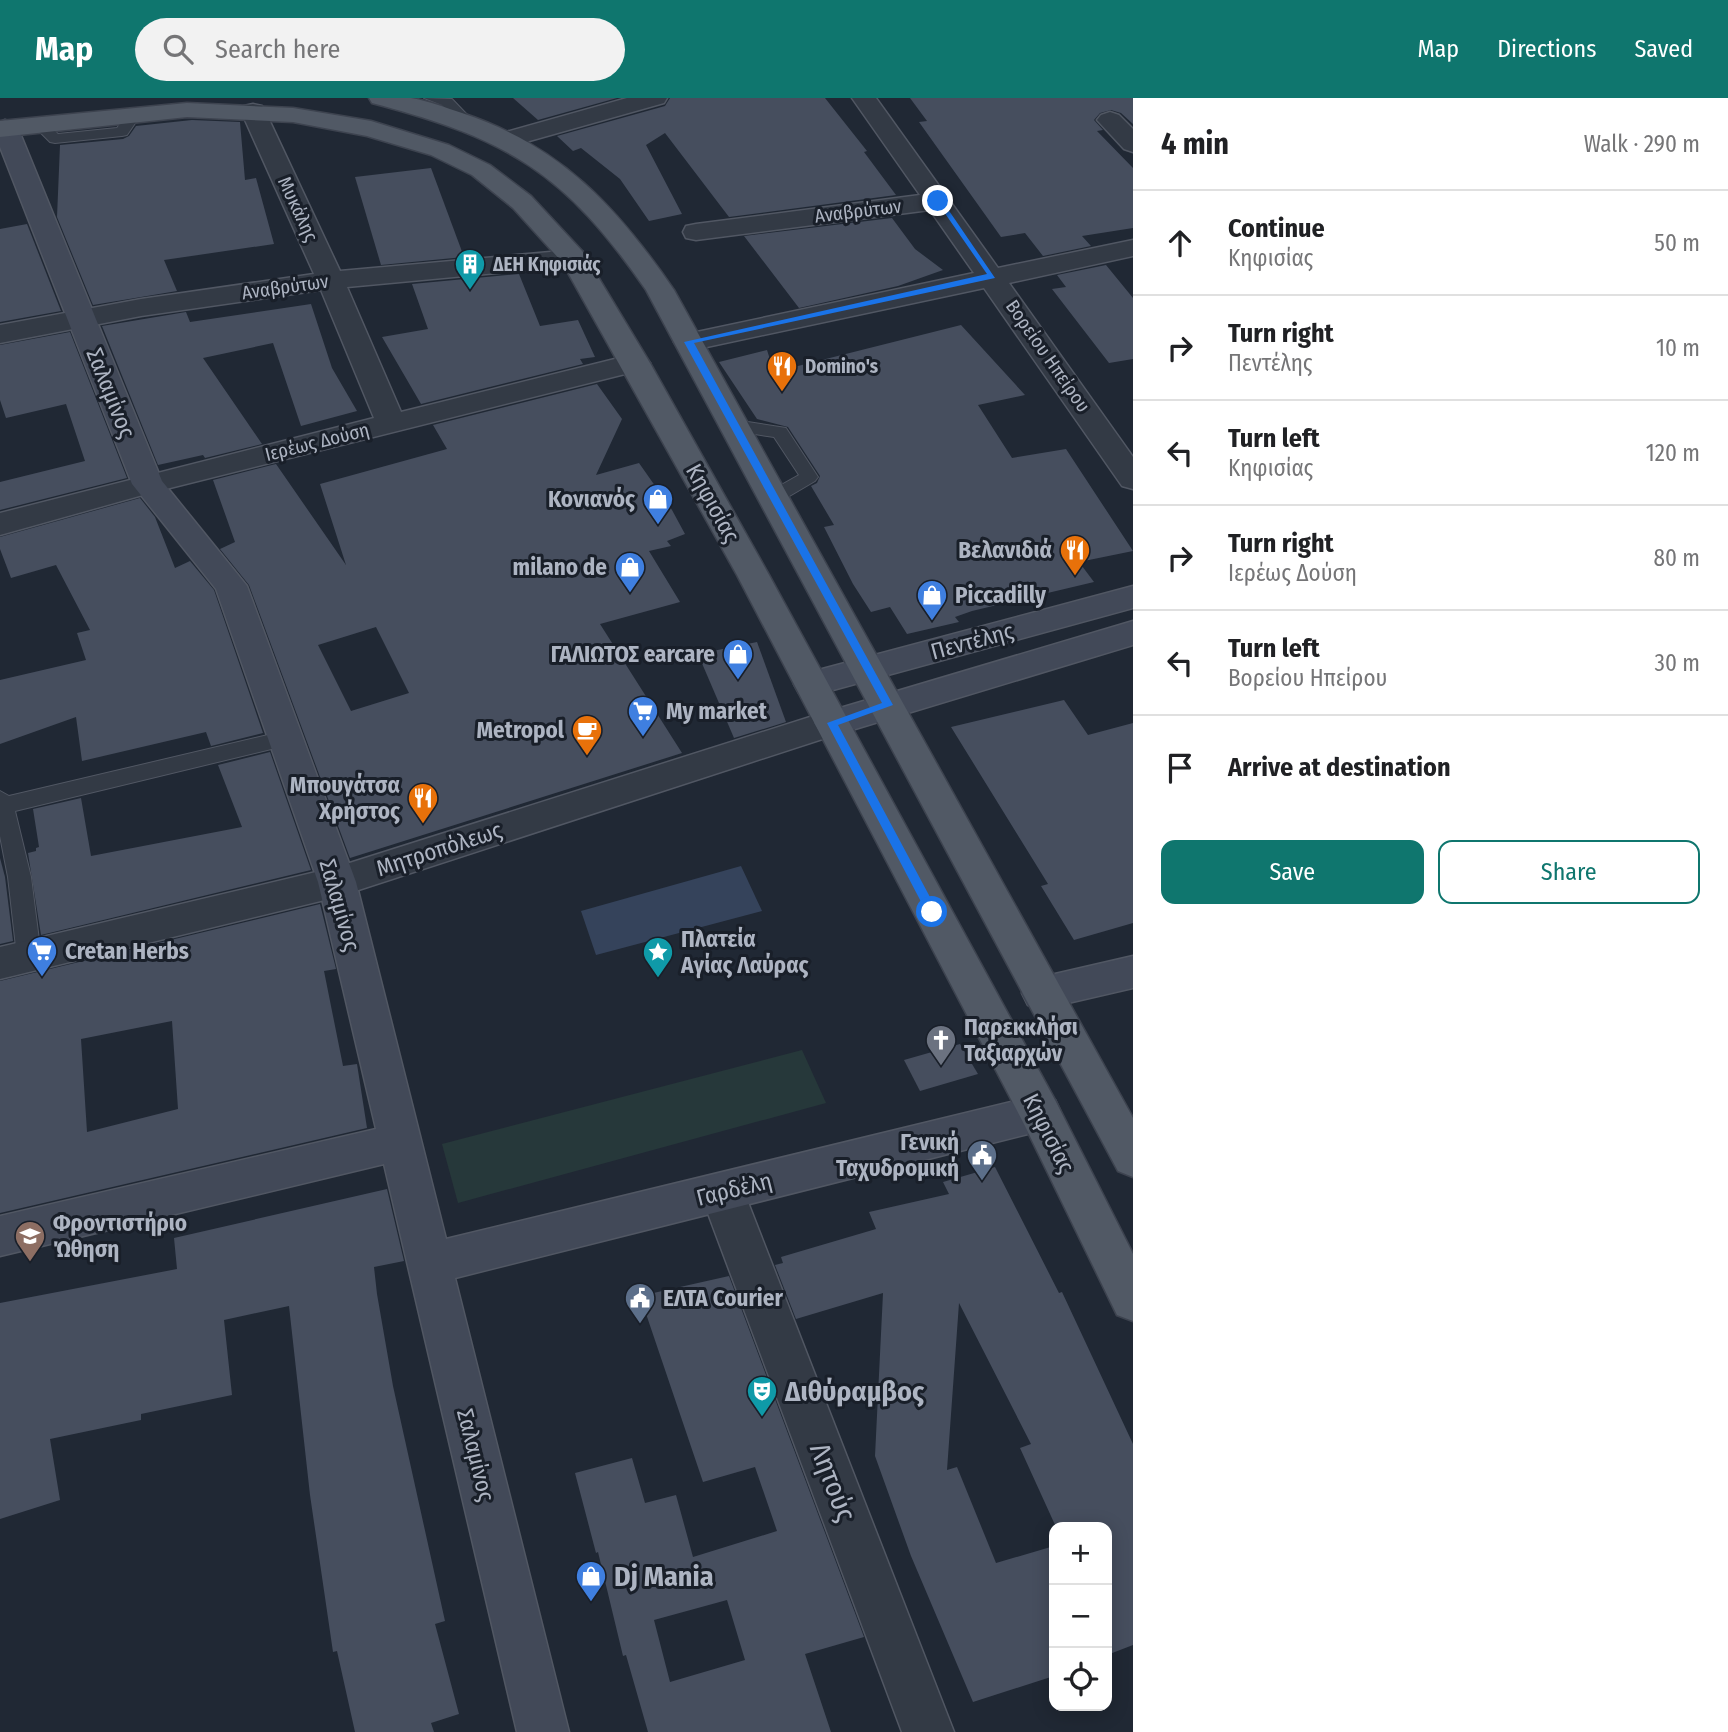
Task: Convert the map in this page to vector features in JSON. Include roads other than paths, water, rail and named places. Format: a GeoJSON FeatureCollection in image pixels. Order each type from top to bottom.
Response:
{"type":"FeatureCollection","features":[{"type":"Feature","properties":{"kind":"main road"},"geometry":{"type":"LineString","coordinates":[[381,98],[466,121],[508,139],[547,162],[569,180],[625,239],[660,290],[869,669],[1133,1158]]}},
{"type":"Feature","properties":{"kind":"main road","name":"Κηφισίας"},"geometry":{"type":"LineString","coordinates":[[3,129],[135,113],[201,109],[293,115],[371,129],[415,141],[461,160],[501,183],[522,202],[573,258],[635,362],[1040,1113],[1133,1300]]}},
{"type":"Feature","properties":{"kind":"street"},"geometry":{"type":"LineString","coordinates":[[508,139],[656,98]]}},
{"type":"Feature","properties":{"kind":"street","name":"Βορείου Ηπείρου"},"geometry":{"type":"LineString","coordinates":[[864,98],[1133,479]]}},
{"type":"Feature","properties":{"kind":"street","name":"Μυκάλης"},"geometry":{"type":"LineString","coordinates":[[253,111],[331,281],[391,423]]}},
{"type":"Feature","properties":{"kind":"street"},"geometry":{"type":"LineString","coordinates":[[1111,120],[1133,144]]}},
{"type":"Feature","properties":{"kind":"street","name":"Σαλαμίνος"},"geometry":{"type":"LineString","coordinates":[[3,129],[148,484],[231,586],[337,883],[543,1732]]}},
{"type":"Feature","properties":{"kind":"street","name":"Αναβρύτων"},"geometry":{"type":"LineString","coordinates":[[696,232],[938,201]]}},
{"type":"Feature","properties":{"kind":"street"},"geometry":{"type":"LineString","coordinates":[[688,342],[1133,248]]}},
{"type":"Feature","properties":{"kind":"street","name":"Αναβρύτων"},"geometry":{"type":"LineString","coordinates":[[0,334],[79,317],[331,281],[454,265],[573,258]]}},
{"type":"Feature","properties":{"kind":"street","name":"Ιερέως Δούση"},"geometry":{"type":"LineString","coordinates":[[0,524],[148,484],[635,362]]}},
{"type":"Feature","properties":{"kind":"street","name":"Πεντέλης"},"geometry":{"type":"LineString","coordinates":[[811,684],[1133,597]]}},
{"type":"Feature","properties":{"kind":"street","name":"Πεντέλης"},"geometry":{"type":"LineString","coordinates":[[832,723],[1133,633]]}},
{"type":"Feature","properties":{"kind":"street","name":"Μητροπόλεως"},"geometry":{"type":"LineString","coordinates":[[14,960],[337,883],[832,723]]}},
{"type":"Feature","properties":{"kind":"street"},"geometry":{"type":"LineString","coordinates":[[1042,993],[1133,972]]}},
{"type":"Feature","properties":{"kind":"street","name":"Γαρδέλη"},"geometry":{"type":"LineString","coordinates":[[429,1264],[1040,1113]]}},
{"type":"Feature","properties":{"kind":"street"},"geometry":{"type":"LineString","coordinates":[[0,1236],[400,1142]]}},
{"type":"Feature","properties":{"kind":"street","name":"Λητούς"},"geometry":{"type":"LineString","coordinates":[[722,1192],[928,1732]]}},
{"type":"Feature","properties":{"kind":"lane"},"geometry":{"type":"LineString","coordinates":[[431,98],[447,102],[466,121]]}},
{"type":"Feature","properties":{"kind":"lane"},"geometry":{"type":"LineString","coordinates":[[735,426],[780,432],[809,477],[774,497]]}},
{"type":"Feature","properties":{"kind":"lane"},"geometry":{"type":"LineString","coordinates":[[14,960],[19,864],[1,802],[285,739]]}},
{"type":"Feature","properties":{"kind":"water"},"geometry":{"type":"Polygon","coordinates":[[[741,866],[762,911],[596,955],[581,911],[741,866]]]}},
{"type":"Feature","properties":{"kind":"place","name":"ΔΕΗ Κηφισιάς"},"geometry":{"type":"Point","coordinates":[470,291]}},
{"type":"Feature","properties":{"kind":"place","name":"Domino's"},"geometry":{"type":"Point","coordinates":[782,393]}},
{"type":"Feature","properties":{"kind":"place","name":"Κονιανός"},"geometry":{"type":"Point","coordinates":[658,526]}},
{"type":"Feature","properties":{"kind":"place","name":"Βελανιδιά"},"geometry":{"type":"Point","coordinates":[1075,577]}},
{"type":"Feature","properties":{"kind":"place","name":"milano de"},"geometry":{"type":"Point","coordinates":[630,594]}},
{"type":"Feature","properties":{"kind":"place","name":"Piccadilly"},"geometry":{"type":"Point","coordinates":[932,622]}},
{"type":"Feature","properties":{"kind":"place","name":"ΓΑΛΙΩΤΟΣ earcare"},"geometry":{"type":"Point","coordinates":[738,681]}},
{"type":"Feature","properties":{"kind":"place","name":"My market"},"geometry":{"type":"Point","coordinates":[643,738]}},
{"type":"Feature","properties":{"kind":"place","name":"Metropol"},"geometry":{"type":"Point","coordinates":[587,757]}},
{"type":"Feature","properties":{"kind":"place","name":"Μπουγάτσα Χρήστος"},"geometry":{"type":"Point","coordinates":[423,825]}},
{"type":"Feature","properties":{"kind":"place","name":"Cretan Herbs"},"geometry":{"type":"Point","coordinates":[42,978]}},
{"type":"Feature","properties":{"kind":"place","name":"Πλατεία Αγίας Λαύρας"},"geometry":{"type":"Point","coordinates":[658,979]}},
{"type":"Feature","properties":{"kind":"place","name":"Παρεκκλήσι Ταξιαρχών"},"geometry":{"type":"Point","coordinates":[941,1067]}},
{"type":"Feature","properties":{"kind":"place","name":"Γενική Ταχυδρομική"},"geometry":{"type":"Point","coordinates":[982,1182]}},
{"type":"Feature","properties":{"kind":"place","name":"Φροντιστήριο Ώθηση"},"geometry":{"type":"Point","coordinates":[30,1263]}},
{"type":"Feature","properties":{"kind":"place","name":"ΕΛΤΑ Courier"},"geometry":{"type":"Point","coordinates":[640,1325]}},
{"type":"Feature","properties":{"kind":"place","name":"Διθύραμβος"},"geometry":{"type":"Point","coordinates":[762,1418]}},
{"type":"Feature","properties":{"kind":"place","name":"Dj Mania"},"geometry":{"type":"Point","coordinates":[591,1603]}}]}
